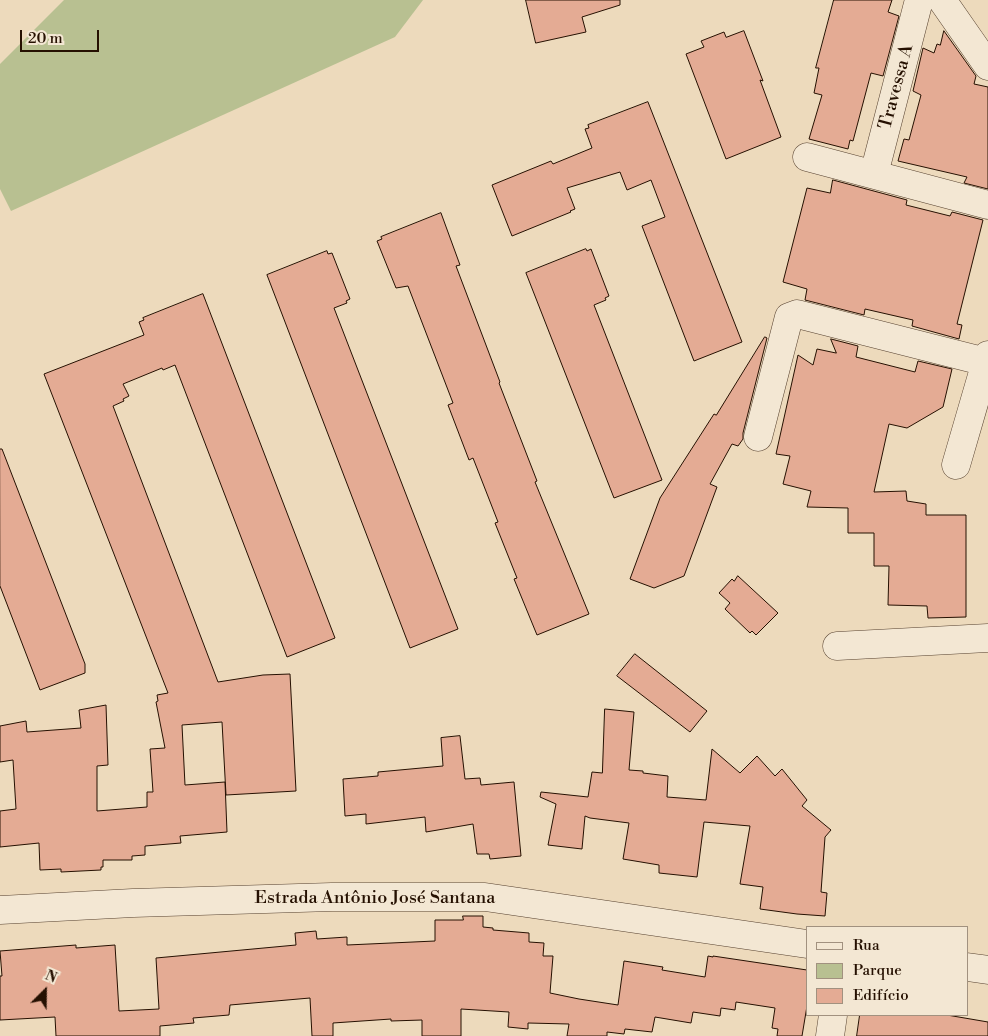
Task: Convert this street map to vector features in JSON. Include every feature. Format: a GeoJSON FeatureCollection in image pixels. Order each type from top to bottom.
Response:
{"type":"FeatureCollection","features":[{"type":"Feature","properties":{"kind":"street","name":"Travessa A"},"geometry":{"type":"LineString","coordinates":[[874,174],[920,0]]}},
{"type":"Feature","properties":{"kind":"street"},"geometry":{"type":"LineString","coordinates":[[942,0],[988,66]]}},
{"type":"Feature","properties":{"kind":"street"},"geometry":{"type":"LineString","coordinates":[[807,157],[988,205]]}},
{"type":"Feature","properties":{"kind":"street"},"geometry":{"type":"LineString","coordinates":[[758,437],[789,317],[797,314],[987,359],[956,464]]}},
{"type":"Feature","properties":{"kind":"street"},"geometry":{"type":"LineString","coordinates":[[837,646],[988,638]]}},
{"type":"Feature","properties":{"kind":"street","name":"Estrada Antônio José Santana"},"geometry":{"type":"LineString","coordinates":[[0,910],[133,903],[332,897],[485,896],[806,944]]}},
{"type":"Feature","properties":{"kind":"street"},"geometry":{"type":"LineString","coordinates":[[968,967],[988,970]]}},
{"type":"Feature","properties":{"kind":"street"},"geometry":{"type":"LineString","coordinates":[[830,1036],[833,1016]]}},
{"type":"Feature","properties":{"kind":"green space"},"geometry":{"type":"Polygon","coordinates":[[[64,0],[423,0],[395,37],[11,211],[0,189],[0,64],[64,0]]]}},
{"type":"Feature","properties":{"kind":"building"},"geometry":{"type":"Polygon","coordinates":[[[526,0],[620,0],[620,5],[582,17],[586,32],[536,43],[526,0]]]}},
{"type":"Feature","properties":{"kind":"building"},"geometry":{"type":"Polygon","coordinates":[[[834,0],[892,0],[888,12],[899,16],[883,76],[871,73],[853,141],[850,140],[848,149],[809,139],[822,95],[814,93],[819,68],[816,68],[834,0]]]}},
{"type":"Feature","properties":{"kind":"building"},"geometry":{"type":"Polygon","coordinates":[[[744,31],[781,137],[726,159],[686,54],[704,47],[701,41],[724,32],[726,37],[744,31]]]}},
{"type":"Feature","properties":{"kind":"building"},"geometry":{"type":"Polygon","coordinates":[[[944,31],[976,76],[974,84],[988,87],[988,189],[964,183],[967,177],[898,161],[904,139],[909,140],[921,95],[913,91],[923,48],[934,53],[937,44],[940,45],[944,31]]]}},
{"type":"Feature","properties":{"kind":"building"},"geometry":{"type":"Polygon","coordinates":[[[648,102],[742,342],[694,361],[642,226],[665,217],[651,180],[627,190],[620,172],[567,188],[575,209],[512,236],[492,185],[551,161],[553,164],[592,148],[585,129],[589,128],[588,125],[648,102]]]}},
{"type":"Feature","properties":{"kind":"building"},"geometry":{"type":"Polygon","coordinates":[[[833,180],[907,200],[906,205],[950,216],[952,212],[983,220],[957,324],[962,325],[959,339],[912,326],[913,320],[865,309],[864,315],[805,300],[807,289],[783,282],[807,188],[830,193],[833,180]]]}},
{"type":"Feature","properties":{"kind":"building"},"geometry":{"type":"Polygon","coordinates":[[[441,213],[460,265],[456,266],[537,481],[535,482],[589,614],[537,635],[514,579],[517,578],[495,523],[498,522],[473,458],[469,460],[448,405],[453,403],[408,286],[396,288],[377,241],[382,239],[381,237],[441,213]]]}},
{"type":"Feature","properties":{"kind":"building"},"geometry":{"type":"Polygon","coordinates":[[[586,249],[587,251],[591,249],[609,296],[605,298],[606,300],[594,305],[662,480],[614,498],[526,273],[586,249]]]}},
{"type":"Feature","properties":{"kind":"building"},"geometry":{"type":"Polygon","coordinates":[[[327,251],[328,254],[332,253],[350,299],[346,301],[347,303],[334,308],[458,629],[410,648],[267,275],[327,251]]]}},
{"type":"Feature","properties":{"kind":"building"},"geometry":{"type":"Polygon","coordinates":[[[203,294],[335,638],[287,657],[175,365],[163,370],[162,368],[123,384],[129,396],[123,399],[124,401],[113,406],[218,682],[263,675],[290,674],[296,791],[226,795],[222,722],[182,725],[185,785],[225,782],[227,832],[180,836],[181,843],[145,846],[145,855],[132,856],[132,860],[103,860],[101,870],[61,872],[61,869],[40,870],[39,843],[0,847],[0,811],[16,809],[13,760],[0,762],[0,726],[26,721],[27,732],[81,728],[79,710],[106,705],[108,765],[97,766],[97,811],[147,807],[147,792],[153,792],[150,749],[165,748],[156,702],[158,701],[157,695],[168,693],[44,374],[144,335],[139,322],[144,320],[143,318],[203,294]]]}},
{"type":"Feature","properties":{"kind":"building"},"geometry":{"type":"Polygon","coordinates":[[[765,337],[767,338],[743,439],[738,446],[732,444],[710,484],[717,487],[684,576],[654,588],[630,579],[660,498],[714,414],[716,415],[765,337]]]}},
{"type":"Feature","properties":{"kind":"building"},"geometry":{"type":"Polygon","coordinates":[[[831,339],[858,346],[856,357],[915,372],[918,361],[952,369],[943,407],[907,428],[889,424],[874,492],[906,491],[907,501],[926,504],[926,515],[966,515],[966,617],[928,618],[927,606],[888,605],[889,566],[874,566],[874,533],[848,533],[848,508],[807,507],[811,491],[783,484],[790,456],[776,454],[798,355],[813,365],[817,349],[836,353],[831,339]]]}},
{"type":"Feature","properties":{"kind":"building"},"geometry":{"type":"Polygon","coordinates":[[[0,449],[2,449],[85,664],[85,673],[40,690],[0,586],[0,449]]]}},
{"type":"Feature","properties":{"kind":"building"},"geometry":{"type":"Polygon","coordinates":[[[738,576],[778,613],[756,635],[752,631],[750,633],[725,609],[730,603],[719,593],[732,579],[734,581],[738,576]]]}},
{"type":"Feature","properties":{"kind":"building"},"geometry":{"type":"Polygon","coordinates":[[[635,654],[707,711],[690,732],[617,676],[635,654]]]}},
{"type":"Feature","properties":{"kind":"building"},"geometry":{"type":"Polygon","coordinates":[[[605,709],[634,712],[629,770],[668,776],[667,797],[706,800],[712,749],[740,773],[757,756],[775,776],[782,769],[807,800],[802,806],[831,830],[825,837],[821,892],[827,893],[825,916],[760,909],[763,887],[740,884],[750,826],[704,822],[697,877],[659,873],[659,865],[623,859],[629,823],[585,816],[582,849],[548,845],[556,804],[540,797],[541,792],[588,797],[592,772],[602,773],[605,709]]]}},
{"type":"Feature","properties":{"kind":"building"},"geometry":{"type":"Polygon","coordinates":[[[460,736],[465,779],[480,778],[481,785],[514,782],[521,856],[490,859],[489,854],[477,854],[473,824],[426,832],[425,817],[366,824],[366,814],[345,816],[343,779],[378,776],[378,772],[443,766],[441,738],[460,736]]]}},
{"type":"Feature","properties":{"kind":"building"},"geometry":{"type":"Polygon","coordinates":[[[463,916],[483,916],[483,927],[493,928],[493,930],[529,933],[529,942],[544,943],[543,956],[553,956],[550,993],[618,1005],[624,961],[663,967],[662,970],[705,977],[708,956],[806,970],[806,1012],[802,1036],[777,1036],[778,1029],[772,1028],[775,1008],[736,1002],[735,1010],[721,1008],[720,1016],[693,1012],[691,1023],[655,1017],[652,1032],[625,1029],[624,1034],[607,1032],[607,1036],[567,1036],[569,1024],[528,1023],[528,1029],[508,1027],[509,1012],[461,1009],[461,1036],[422,1036],[422,1020],[391,1021],[391,1019],[333,1023],[333,1036],[312,1036],[310,998],[230,1005],[229,1015],[193,1018],[194,1023],[160,1026],[160,1036],[56,1036],[55,1017],[0,1020],[0,976],[2,976],[0,951],[76,945],[76,948],[115,945],[119,1011],[159,1009],[156,958],[296,945],[295,933],[316,931],[317,939],[347,937],[347,945],[435,941],[435,920],[463,920],[463,916]]]}},
{"type":"Feature","properties":{"kind":"building"},"geometry":{"type":"Polygon","coordinates":[[[860,1016],[953,1016],[988,1022],[988,1036],[857,1036],[860,1016]]]}}]}
